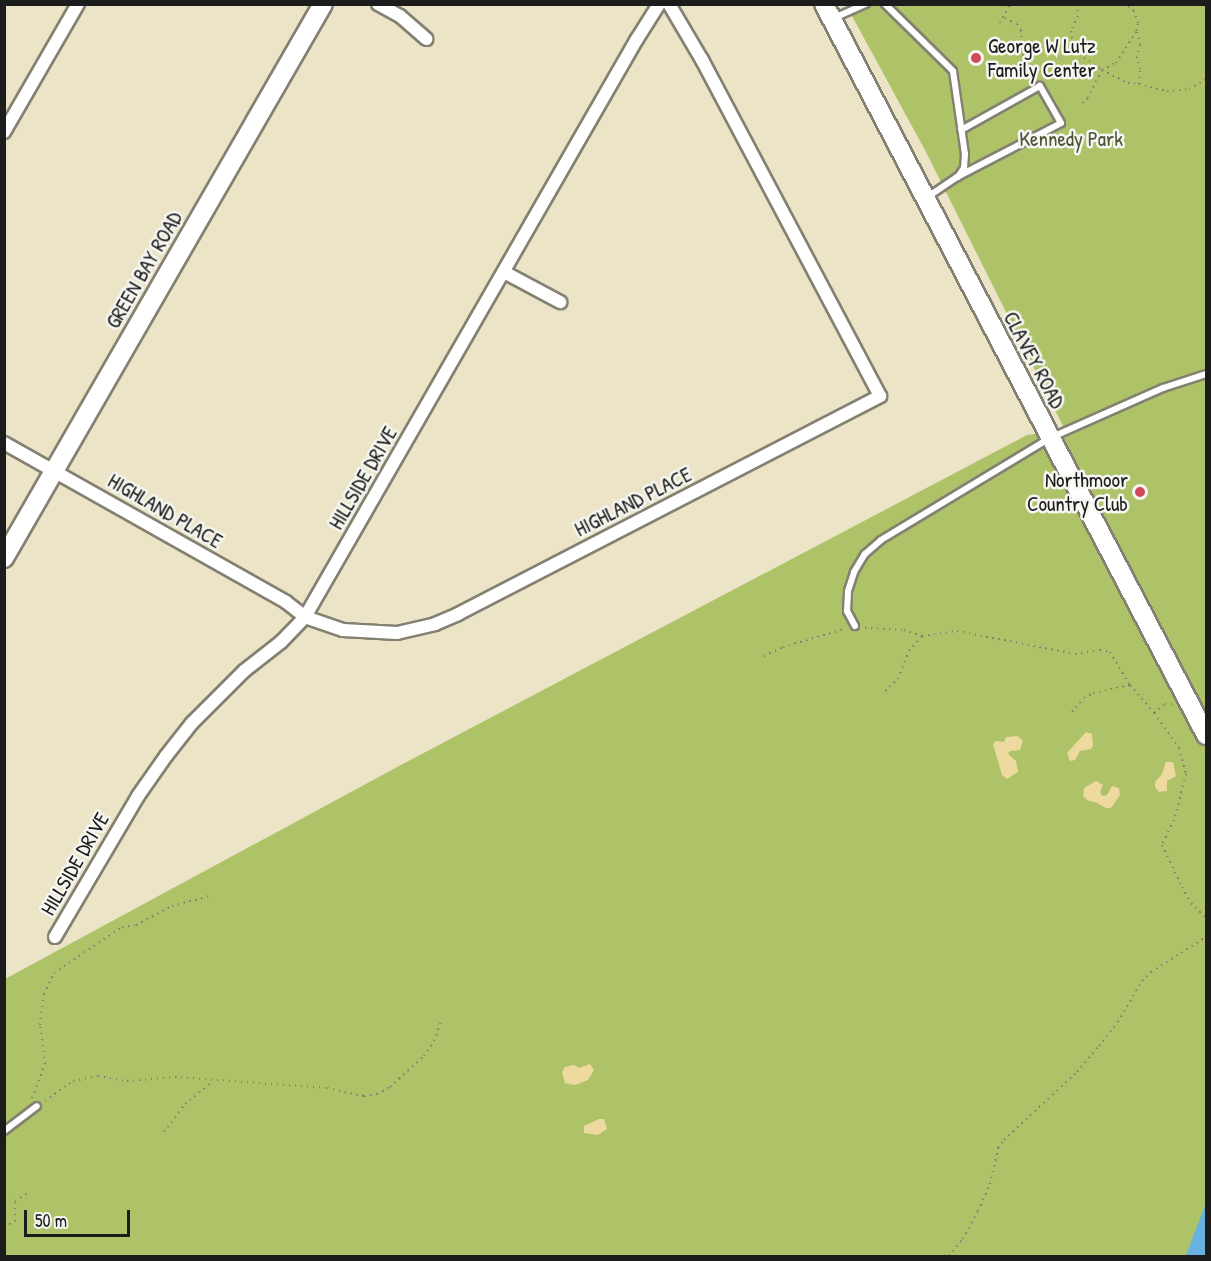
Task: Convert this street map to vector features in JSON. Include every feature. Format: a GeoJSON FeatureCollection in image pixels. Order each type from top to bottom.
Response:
{"type":"FeatureCollection","features":[{"type":"Feature","properties":{"kind":"main road","name":"GREEN BAY ROAD"},"geometry":{"type":"LineString","coordinates":[[4,558],[323,4]]}},
{"type":"Feature","properties":{"kind":"main road","name":"CLAVEY ROAD"},"geometry":{"type":"LineString","coordinates":[[827,12],[1206,735]]}},
{"type":"Feature","properties":{"kind":"street"},"geometry":{"type":"LineString","coordinates":[[4,132],[78,4]]}},
{"type":"Feature","properties":{"kind":"street"},"geometry":{"type":"LineString","coordinates":[[378,4],[400,16],[426,39]]}},
{"type":"Feature","properties":{"kind":"street","name":"HILLSIDE DRIVE"},"geometry":{"type":"LineString","coordinates":[[55,937],[138,796],[166,756],[192,723],[244,671],[281,642],[305,617],[637,39],[660,4]]}},
{"type":"Feature","properties":{"kind":"street","name":"HIGHLAND PLACE"},"geometry":{"type":"LineString","coordinates":[[4,443],[286,602],[305,617],[343,630],[397,633],[435,624],[880,396],[702,60],[669,4]]}},
{"type":"Feature","properties":{"kind":"street"},"geometry":{"type":"LineString","coordinates":[[504,272],[560,302]]}},
{"type":"Feature","properties":{"kind":"lane"},"geometry":{"type":"LineString","coordinates":[[827,12],[866,4]]}},
{"type":"Feature","properties":{"kind":"lane"},"geometry":{"type":"LineString","coordinates":[[885,4],[953,71],[966,154],[964,168],[957,177]]}},
{"type":"Feature","properties":{"kind":"lane"},"geometry":{"type":"LineString","coordinates":[[925,199],[957,177],[1061,123],[1040,86],[961,130]]}},
{"type":"Feature","properties":{"kind":"lane"},"geometry":{"type":"LineString","coordinates":[[855,626],[847,611],[848,591],[854,572],[865,554],[911,520],[1024,456],[1050,438],[1163,388],[1206,375]]}},
{"type":"Feature","properties":{"kind":"lane"},"geometry":{"type":"LineString","coordinates":[[4,1131],[37,1106]]}},
{"type":"Feature","properties":{"kind":"path"},"geometry":{"type":"LineString","coordinates":[[1000,24],[1010,4]]}},
{"type":"Feature","properties":{"kind":"path"},"geometry":{"type":"LineString","coordinates":[[1077,4],[1077,16],[1071,31],[1074,51],[1102,70],[1128,83],[1167,91],[1189,89],[1206,79]]}},
{"type":"Feature","properties":{"kind":"path"},"geometry":{"type":"LineString","coordinates":[[1126,4],[1134,11],[1138,23],[1139,84]]}},
{"type":"Feature","properties":{"kind":"path"},"geometry":{"type":"LineString","coordinates":[[1005,18],[1017,24],[1021,30],[1023,55],[1034,70]]}},
{"type":"Feature","properties":{"kind":"path"},"geometry":{"type":"LineString","coordinates":[[1081,105],[1088,98],[1102,70],[1116,63],[1137,31]]}},
{"type":"Feature","properties":{"kind":"path"},"geometry":{"type":"LineString","coordinates":[[764,656],[783,647],[855,626],[904,630],[922,636],[957,631],[1075,654],[1100,650],[1110,652],[1130,685],[1179,748],[1186,774],[1177,812],[1162,845],[1186,895],[1206,918]]}},
{"type":"Feature","properties":{"kind":"path"},"geometry":{"type":"LineString","coordinates":[[885,691],[898,679],[909,651],[922,636]]}},
{"type":"Feature","properties":{"kind":"path"},"geometry":{"type":"LineString","coordinates":[[1072,712],[1084,698],[1093,693],[1130,685]]}},
{"type":"Feature","properties":{"kind":"path"},"geometry":{"type":"LineString","coordinates":[[1154,713],[1165,704],[1177,703]]}},
{"type":"Feature","properties":{"kind":"path"},"geometry":{"type":"LineString","coordinates":[[209,896],[172,906],[136,925],[122,927],[54,973],[44,994],[40,1025],[45,1064],[39,1082],[30,1097],[37,1106],[63,1087],[86,1077],[98,1076],[138,1082],[175,1077],[212,1082],[327,1088],[363,1096],[377,1094],[390,1087],[424,1056],[434,1041],[442,1019]]}},
{"type":"Feature","properties":{"kind":"path"},"geometry":{"type":"LineString","coordinates":[[949,1257],[963,1239],[978,1211],[990,1184],[998,1148],[1004,1140],[1077,1072],[1099,1046],[1142,981],[1151,972],[1206,938]]}},
{"type":"Feature","properties":{"kind":"path"},"geometry":{"type":"LineString","coordinates":[[164,1132],[185,1104],[212,1082]]}},
{"type":"Feature","properties":{"kind":"path"},"geometry":{"type":"LineString","coordinates":[[4,1227],[15,1221],[15,1201],[28,1193]]}},
{"type":"Feature","properties":{"kind":"green space","name":"Northmoor Country Club"},"geometry":{"type":"Polygon","coordinates":[[[846,5],[1206,5],[1206,1256],[5,1256],[5,979],[399,766],[1027,435],[1065,430],[926,152],[846,5]]]}},
{"type":"Feature","properties":{"kind":"sand"},"geometry":{"type":"Polygon","coordinates":[[[1086,732],[1092,734],[1093,746],[1091,749],[1080,751],[1075,760],[1070,761],[1067,753],[1086,732]]]}},
{"type":"Feature","properties":{"kind":"sand"},"geometry":{"type":"Polygon","coordinates":[[[1018,736],[1023,741],[1020,750],[1010,751],[1008,754],[1016,761],[1018,772],[1007,779],[1002,775],[993,744],[996,741],[1004,742],[1006,737],[1018,736]]]}},
{"type":"Feature","properties":{"kind":"sand"},"geometry":{"type":"Polygon","coordinates":[[[1166,762],[1173,762],[1176,776],[1167,781],[1167,791],[1159,792],[1155,787],[1155,782],[1162,774],[1166,762]]]}},
{"type":"Feature","properties":{"kind":"sand"},"geometry":{"type":"Polygon","coordinates":[[[1096,781],[1103,785],[1100,792],[1102,796],[1107,795],[1112,786],[1119,788],[1120,795],[1111,808],[1087,800],[1083,796],[1084,788],[1096,781]]]}},
{"type":"Feature","properties":{"kind":"sand"},"geometry":{"type":"Polygon","coordinates":[[[590,1064],[594,1070],[588,1080],[575,1085],[565,1083],[562,1072],[565,1067],[574,1065],[579,1068],[590,1064]]]}},
{"type":"Feature","properties":{"kind":"sand"},"geometry":{"type":"Polygon","coordinates":[[[604,1119],[607,1129],[598,1135],[584,1133],[584,1126],[604,1119]]]}},
{"type":"Feature","properties":{"kind":"water"},"geometry":{"type":"Polygon","coordinates":[[[1206,1203],[1206,1256],[1188,1256],[1186,1255],[1206,1203]]]}},
{"type":"Feature","properties":{"kind":"place","name":"George W Lutz Family Center"},"geometry":{"type":"Point","coordinates":[976,58]}},
{"type":"Feature","properties":{"kind":"place","name":"Northmoor Country Club"},"geometry":{"type":"Point","coordinates":[1140,492]}},
{"type":"Feature","properties":{"kind":"park label","name":"Kennedy Park"},"geometry":{"type":"Point","coordinates":[1071,139]}}]}
